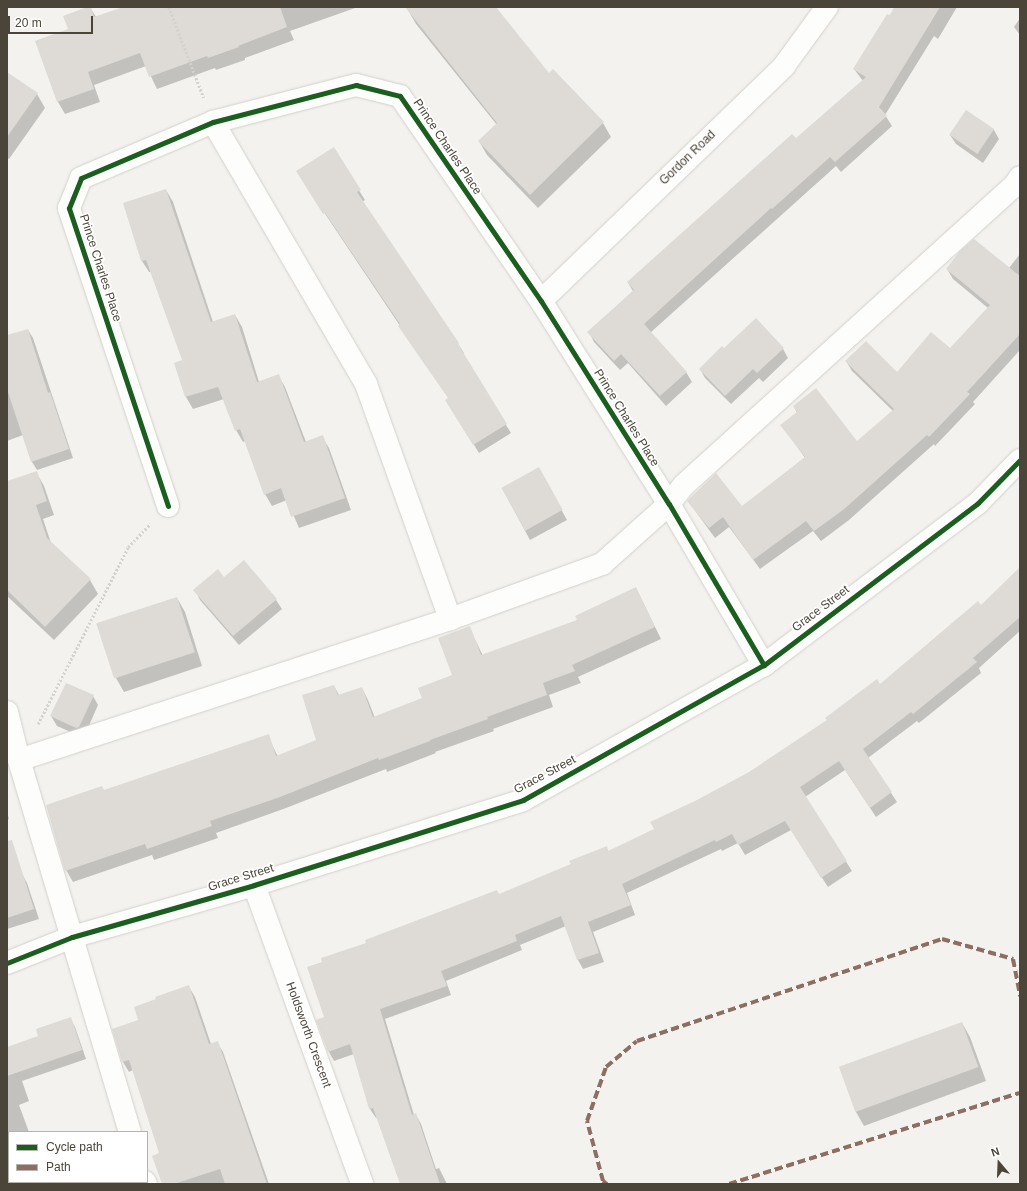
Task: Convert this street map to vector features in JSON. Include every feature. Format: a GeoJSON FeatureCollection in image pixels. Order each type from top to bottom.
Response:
{"type":"FeatureCollection","features":[{"type":"Feature","properties":{"kind":"street","name":"Gordon Road"},"geometry":{"type":"LineString","coordinates":[[540,301],[784,66],[827,7]]}},
{"type":"Feature","properties":{"kind":"street","name":"Prince Charles Place"},"geometry":{"type":"LineString","coordinates":[[168,506],[69,208],[81,178],[213,122],[356,86],[400,96],[540,301],[669,504],[764,665]]}},
{"type":"Feature","properties":{"kind":"street"},"geometry":{"type":"LineString","coordinates":[[213,122],[366,384],[450,619]]}},
{"type":"Feature","properties":{"kind":"street"},"geometry":{"type":"LineString","coordinates":[[19,760],[450,619],[602,564],[669,504],[684,485],[1015,185],[1020,177]]}},
{"type":"Feature","properties":{"kind":"street","name":"Grace Street"},"geometry":{"type":"LineString","coordinates":[[7,963],[72,938],[254,885],[523,800],[764,665],[978,503],[1020,460]]}},
{"type":"Feature","properties":{"kind":"street"},"geometry":{"type":"LineString","coordinates":[[7,712],[19,760],[130,1131]]}},
{"type":"Feature","properties":{"kind":"street","name":"Holdsworth Crescent"},"geometry":{"type":"LineString","coordinates":[[254,885],[362,1184]]}},
{"type":"Feature","properties":{"kind":"path"},"geometry":{"type":"LineString","coordinates":[[169,7],[213,122]]}},
{"type":"Feature","properties":{"kind":"path"},"geometry":{"type":"LineString","coordinates":[[38,725],[128,547],[168,506]]}},
{"type":"Feature","properties":{"kind":"building"},"geometry":{"type":"Polygon","coordinates":[[[87,7],[91,7],[94,17],[123,7],[280,7],[287,27],[238,46],[239,47],[208,58],[207,56],[149,77],[140,53],[88,72],[94,89],[57,102],[35,41],[68,29],[63,16],[87,7]]]}},
{"type":"Feature","properties":{"kind":"building"},"geometry":{"type":"Polygon","coordinates":[[[405,7],[496,7],[549,73],[553,69],[604,122],[530,195],[478,141],[497,123],[405,7]]]}},
{"type":"Feature","properties":{"kind":"building"},"geometry":{"type":"Polygon","coordinates":[[[894,7],[940,7],[879,107],[887,116],[835,162],[830,157],[772,209],[771,208],[644,324],[687,372],[660,396],[621,354],[614,361],[587,332],[634,290],[627,282],[792,134],[796,138],[866,77],[853,69],[887,14],[890,15],[894,7]]]}},
{"type":"Feature","properties":{"kind":"building"},"geometry":{"type":"Polygon","coordinates":[[[7,72],[38,93],[7,137],[7,72]]]}},
{"type":"Feature","properties":{"kind":"building"},"geometry":{"type":"Polygon","coordinates":[[[966,110],[994,129],[977,154],[949,135],[966,110]]]}},
{"type":"Feature","properties":{"kind":"building"},"geometry":{"type":"Polygon","coordinates":[[[334,147],[361,190],[357,192],[459,343],[458,344],[507,424],[473,445],[445,400],[448,398],[398,326],[400,324],[325,213],[323,214],[296,171],[334,147]]]}},
{"type":"Feature","properties":{"kind":"building"},"geometry":{"type":"Polygon","coordinates":[[[166,189],[211,322],[235,314],[257,382],[279,374],[304,442],[323,435],[345,498],[291,517],[281,488],[264,495],[240,429],[235,431],[218,387],[185,397],[174,363],[182,360],[146,260],[141,261],[123,203],[166,189]]]}},
{"type":"Feature","properties":{"kind":"building"},"geometry":{"type":"Polygon","coordinates":[[[974,239],[1020,276],[1020,334],[967,392],[970,394],[929,437],[927,435],[843,510],[814,531],[806,521],[753,560],[723,517],[709,528],[687,501],[716,473],[742,506],[805,457],[780,425],[797,412],[793,406],[816,388],[857,441],[894,409],[845,361],[866,341],[897,372],[931,332],[950,348],[990,305],[946,269],[960,251],[974,239]]]}},
{"type":"Feature","properties":{"kind":"building"},"geometry":{"type":"Polygon","coordinates":[[[756,318],[784,348],[757,373],[753,369],[725,396],[699,369],[722,346],[724,348],[756,318]]]}},
{"type":"Feature","properties":{"kind":"building"},"geometry":{"type":"Polygon","coordinates":[[[28,329],[48,393],[50,392],[69,449],[31,462],[7,389],[7,335],[28,329]]]}},
{"type":"Feature","properties":{"kind":"building"},"geometry":{"type":"Polygon","coordinates":[[[539,467],[563,510],[525,531],[501,488],[539,467]]]}},
{"type":"Feature","properties":{"kind":"building"},"geometry":{"type":"Polygon","coordinates":[[[37,471],[47,501],[36,505],[47,538],[91,579],[45,627],[7,590],[7,481],[37,471]]]}},
{"type":"Feature","properties":{"kind":"building"},"geometry":{"type":"Polygon","coordinates":[[[244,560],[277,599],[233,636],[193,590],[218,569],[224,577],[244,560]]]}},
{"type":"Feature","properties":{"kind":"building"},"geometry":{"type":"Polygon","coordinates":[[[1020,567],[1020,617],[973,658],[977,662],[913,714],[911,712],[863,749],[892,792],[870,808],[839,761],[800,787],[847,861],[821,878],[785,821],[738,845],[732,834],[716,842],[715,840],[622,884],[631,905],[588,922],[599,953],[577,960],[561,916],[515,935],[517,941],[441,971],[447,986],[380,1009],[412,1115],[416,1113],[440,1184],[400,1184],[373,1108],[369,1109],[350,1044],[328,1052],[316,1020],[324,1017],[307,967],[322,962],[321,958],[366,943],[365,940],[497,890],[499,894],[571,864],[569,861],[607,846],[608,851],[654,829],[650,822],[697,800],[749,772],[827,720],[825,718],[877,679],[880,684],[978,601],[981,605],[1020,567]]]}},
{"type":"Feature","properties":{"kind":"building"},"geometry":{"type":"Polygon","coordinates":[[[636,587],[655,627],[572,665],[575,671],[543,683],[547,695],[487,717],[488,719],[430,741],[379,760],[378,758],[280,797],[210,821],[212,826],[147,849],[145,844],[65,871],[46,805],[102,786],[104,790],[269,734],[276,756],[316,740],[302,695],[334,685],[338,695],[362,687],[373,717],[422,698],[418,688],[452,675],[438,638],[470,626],[481,655],[577,620],[575,616],[636,587]]]}},
{"type":"Feature","properties":{"kind":"building"},"geometry":{"type":"Polygon","coordinates":[[[177,597],[195,652],[114,678],[96,623],[177,597]]]}},
{"type":"Feature","properties":{"kind":"building"},"geometry":{"type":"Polygon","coordinates":[[[66,683],[94,695],[79,727],[76,728],[50,716],[66,683]]]}},
{"type":"Feature","properties":{"kind":"building"},"geometry":{"type":"Polygon","coordinates":[[[12,840],[34,909],[7,918],[7,841],[12,840]]]}},
{"type":"Feature","properties":{"kind":"building"},"geometry":{"type":"Polygon","coordinates":[[[189,985],[209,1044],[218,1041],[267,1184],[225,1184],[220,1169],[174,1184],[162,1184],[152,1156],[159,1153],[129,1060],[122,1062],[112,1029],[138,1020],[134,1007],[156,999],[155,997],[189,985]]]}},
{"type":"Feature","properties":{"kind":"building"},"geometry":{"type":"Polygon","coordinates":[[[71,1017],[82,1050],[7,1076],[7,1047],[38,1036],[36,1029],[71,1017]]]}},
{"type":"Feature","properties":{"kind":"building"},"geometry":{"type":"Polygon","coordinates":[[[962,1022],[978,1067],[855,1112],[839,1067],[962,1022]]]}},
{"type":"Feature","properties":{"kind":"marked path"},"geometry":{"type":"LineString","coordinates":[[607,1184],[603,1181],[587,1121],[606,1067],[637,1041],[942,939],[1013,959],[1020,996]]}},
{"type":"Feature","properties":{"kind":"marked path"},"geometry":{"type":"LineString","coordinates":[[729,1184],[1020,1093]]}},
{"type":"Feature","properties":{"kind":"cycle path"},"geometry":{"type":"LineString","coordinates":[[168,506],[69,208],[81,178],[213,122],[356,85],[400,96],[541,301],[669,504],[764,665]]}},
{"type":"Feature","properties":{"kind":"cycle path"},"geometry":{"type":"LineString","coordinates":[[7,963],[72,937],[254,885],[523,800],[764,665],[978,503],[1020,460]]}}]}
